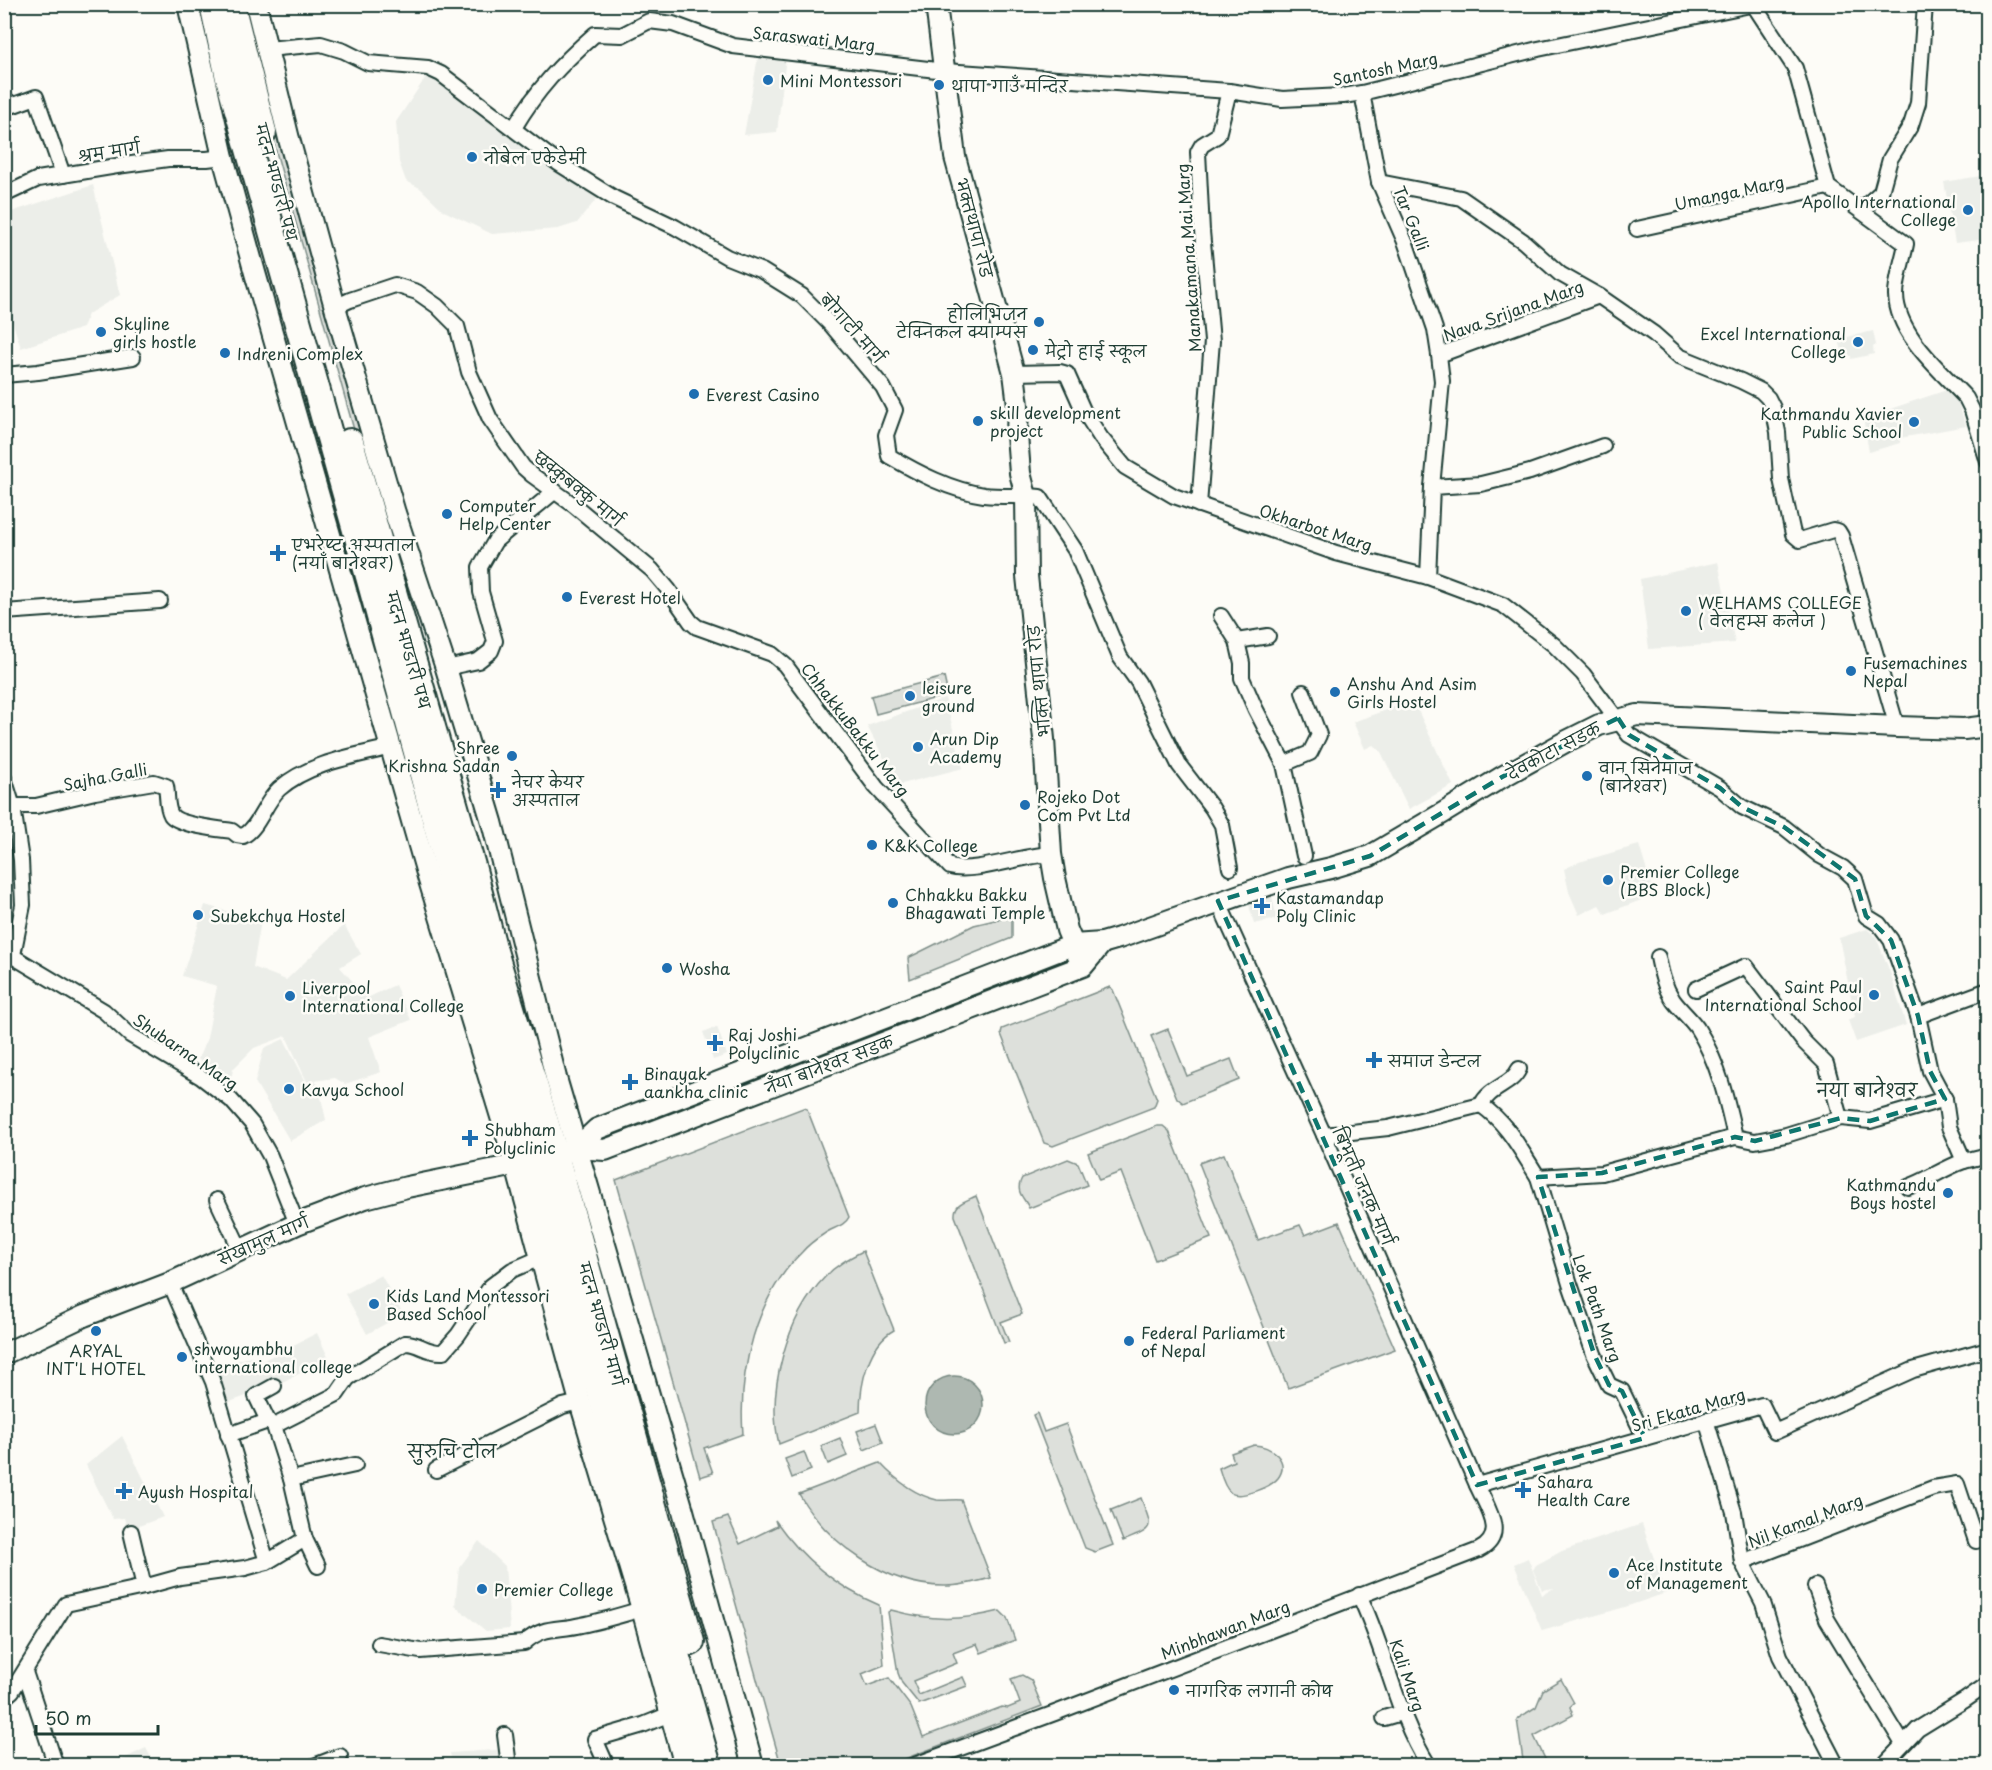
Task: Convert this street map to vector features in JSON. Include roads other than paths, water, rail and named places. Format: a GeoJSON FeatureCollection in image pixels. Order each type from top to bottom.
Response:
{"type":"FeatureCollection","features":[{"type":"Feature","properties":{"kind":"highway","name":"मदन भण्डारी पथ"},"geometry":{"type":"LineString","coordinates":[[213,4],[230,78],[471,950],[545,1157]]}},
{"type":"Feature","properties":{"kind":"highway","name":"मदन भण्डारी पथ"},"geometry":{"type":"LineString","coordinates":[[231,4],[267,150],[314,319],[472,866],[545,1157]]}},
{"type":"Feature","properties":{"kind":"highway","name":"मदन भण्डारी मार्ग"},"geometry":{"type":"LineString","coordinates":[[545,1157],[630,1496],[649,1527],[726,1766]]}},
{"type":"Feature","properties":{"kind":"highway","name":"मदन भण्डारी मार्ग"},"geometry":{"type":"LineString","coordinates":[[649,1527],[708,1766]]}},
{"type":"Feature","properties":{"kind":"street"},"geometry":{"type":"LineString","coordinates":[[188,4],[223,157],[432,888],[545,1157],[685,1517],[753,1766]]}},
{"type":"Feature","properties":{"kind":"street"},"geometry":{"type":"LineString","coordinates":[[256,4],[289,139],[395,513],[446,668],[492,822],[556,1078],[545,1157],[540,1258],[580,1401],[630,1496],[642,1609],[685,1766]]}},
{"type":"Feature","properties":{"kind":"street","name":"भक्तथापा रोड"},"geometry":{"type":"LineString","coordinates":[[936,4],[955,157],[1014,373],[1018,405],[1019,450]]}},
{"type":"Feature","properties":{"kind":"street"},"geometry":{"type":"LineString","coordinates":[[1862,210],[1881,192],[1890,159],[1911,125],[1918,103],[1925,4]]}},
{"type":"Feature","properties":{"kind":"street"},"geometry":{"type":"LineString","coordinates":[[1754,5],[1795,68],[1828,187],[1906,244],[1896,295],[1900,314],[1908,334],[1966,398],[1988,462]]}},
{"type":"Feature","properties":{"kind":"street","name":"Santosh Marg"},"geometry":{"type":"LineString","coordinates":[[945,71],[1229,92],[1282,99],[1343,96],[1538,49],[1754,5]]}},
{"type":"Feature","properties":{"kind":"street","name":"Saraswati Marg"},"geometry":{"type":"LineString","coordinates":[[514,129],[530,100],[550,76],[595,34],[621,35],[649,21],[673,24],[733,46],[945,71]]}},
{"type":"Feature","properties":{"kind":"street"},"geometry":{"type":"LineString","coordinates":[[267,49],[321,45],[344,51],[368,63],[428,69],[453,82],[514,129]]}},
{"type":"Feature","properties":{"kind":"street","name":"Manakamana Mai Marg"},"geometry":{"type":"LineString","coordinates":[[1199,505],[1212,341],[1202,231],[1198,152],[1202,145],[1218,135],[1229,92]]}},
{"type":"Feature","properties":{"kind":"street","name":"Tar Galli"},"geometry":{"type":"LineString","coordinates":[[1362,93],[1379,182],[1410,255],[1435,329],[1439,355]]}},
{"type":"Feature","properties":{"kind":"street"},"geometry":{"type":"LineString","coordinates":[[4,99],[14,105],[36,96],[63,175]]}},
{"type":"Feature","properties":{"kind":"street","name":"बोगाटी मार्ग"},"geometry":{"type":"LineString","coordinates":[[514,129],[558,163],[615,198],[675,227],[727,257],[762,271],[802,296],[832,326],[883,387],[895,410],[886,435],[889,456],[910,469],[946,485],[984,495],[1026,496]]}},
{"type":"Feature","properties":{"kind":"street","name":"श्रम मार्ग"},"geometry":{"type":"LineString","coordinates":[[4,195],[38,179],[168,159],[223,157]]}},
{"type":"Feature","properties":{"kind":"street"},"geometry":{"type":"LineString","coordinates":[[1379,182],[1461,198],[1523,241],[1560,274],[1599,296]]}},
{"type":"Feature","properties":{"kind":"street","name":"Umanga Marg"},"geometry":{"type":"LineString","coordinates":[[1636,229],[1828,187]]}},
{"type":"Feature","properties":{"kind":"street","name":"छक्कुबक्कु मार्ग"},"geometry":{"type":"LineString","coordinates":[[336,307],[394,285],[417,292],[437,306],[457,326],[469,372],[490,419],[523,467],[575,506],[652,570],[691,622]]}},
{"type":"Feature","properties":{"kind":"street","name":"Nava Srijana Marg"},"geometry":{"type":"LineString","coordinates":[[1428,577],[1432,487],[1442,381],[1439,355],[1599,296],[1654,334],[1679,356],[1742,381],[1761,391],[1768,398],[1773,408],[1778,432],[1781,479],[1794,534],[1800,540],[1833,530],[1838,531],[1841,536],[1897,727]]}},
{"type":"Feature","properties":{"kind":"street"},"geometry":{"type":"LineString","coordinates":[[4,375],[132,357]]}},
{"type":"Feature","properties":{"kind":"street","name":"Okharbot Marg"},"geometry":{"type":"LineString","coordinates":[[1014,373],[1060,372],[1067,374],[1083,410],[1101,438],[1125,467],[1174,496],[1336,554],[1428,577],[1503,605],[1554,645],[1583,674],[1629,735],[1720,788],[1742,807],[1785,827],[1819,855],[1843,868],[1855,879],[1866,916],[1879,924],[1892,940],[1918,1016],[1930,1071],[1945,1099],[1949,1127],[1964,1161]]}},
{"type":"Feature","properties":{"kind":"street"},"geometry":{"type":"LineString","coordinates":[[1432,487],[1481,484],[1530,472],[1603,446]]}},
{"type":"Feature","properties":{"kind":"street","name":"भक्ति थापा रोड़"},"geometry":{"type":"LineString","coordinates":[[1019,450],[1020,473],[1026,496],[1027,576],[1045,750],[1052,854],[1055,878],[1067,930],[1073,945]]}},
{"type":"Feature","properties":{"kind":"street"},"geometry":{"type":"LineString","coordinates":[[446,668],[478,661],[491,651],[495,641],[481,592],[480,567],[495,542],[555,491]]}},
{"type":"Feature","properties":{"kind":"street"},"geometry":{"type":"LineString","coordinates":[[1026,496],[1041,498],[1075,550],[1120,657],[1138,682],[1179,765],[1222,825],[1230,868]]}},
{"type":"Feature","properties":{"kind":"street"},"geometry":{"type":"LineString","coordinates":[[4,612],[160,601]]}},
{"type":"Feature","properties":{"kind":"street"},"geometry":{"type":"LineString","coordinates":[[1221,616],[1237,640],[1242,663],[1242,678],[1254,708],[1284,764],[1304,856]]}},
{"type":"Feature","properties":{"kind":"street","name":"ChhakkuBakku Marg"},"geometry":{"type":"LineString","coordinates":[[691,622],[697,627],[733,638],[772,654],[785,665],[876,787],[950,867],[974,868],[1035,855],[1052,854]]}},
{"type":"Feature","properties":{"kind":"street"},"geometry":{"type":"LineString","coordinates":[[1237,640],[1268,636]]}},
{"type":"Feature","properties":{"kind":"street"},"geometry":{"type":"LineString","coordinates":[[1284,764],[1310,753],[1319,735],[1303,692]]}},
{"type":"Feature","properties":{"kind":"street","name":"देवकोटा सडक"},"geometry":{"type":"LineString","coordinates":[[1102,943],[1288,878],[1370,856],[1502,777],[1599,725],[1618,718],[1637,715],[1964,729],[1988,726]]}},
{"type":"Feature","properties":{"kind":"street","name":"Sajha Galli"},"geometry":{"type":"LineString","coordinates":[[9,807],[45,805],[95,792],[154,782],[166,786],[167,803],[172,816],[179,822],[232,831],[243,836],[254,829],[261,813],[279,789],[297,777],[320,766],[392,747]]}},
{"type":"Feature","properties":{"kind":"street"},"geometry":{"type":"LineString","coordinates":[[4,778],[21,861],[23,904],[9,953]]}},
{"type":"Feature","properties":{"kind":"street","name":"बिभूती जनक मार्ग"},"geometry":{"type":"LineString","coordinates":[[1218,902],[1324,1135],[1477,1485]]}},
{"type":"Feature","properties":{"kind":"street","name":"नँया बानेश्वर सडक"},"geometry":{"type":"LineString","coordinates":[[545,1157],[597,1129],[1073,945],[1102,943]]}},
{"type":"Feature","properties":{"kind":"street","name":"नँया बानेश्वर सडक"},"geometry":{"type":"LineString","coordinates":[[545,1157],[604,1150],[1083,966],[1102,943]]}},
{"type":"Feature","properties":{"kind":"street"},"geometry":{"type":"LineString","coordinates":[[1073,945],[1083,966]]}},
{"type":"Feature","properties":{"kind":"street","name":"Shubarna Marg"},"geometry":{"type":"LineString","coordinates":[[9,953],[104,1011],[130,1035],[201,1077],[231,1100],[252,1124],[270,1156],[297,1224]]}},
{"type":"Feature","properties":{"kind":"street"},"geometry":{"type":"LineString","coordinates":[[1658,957],[1663,981],[1673,1000],[1697,1028],[1707,1048],[1726,1095],[1736,1137]]}},
{"type":"Feature","properties":{"kind":"street"},"geometry":{"type":"LineString","coordinates":[[1696,989],[1746,966],[1803,1041],[1826,1064],[1841,1118]]}},
{"type":"Feature","properties":{"kind":"street"},"geometry":{"type":"LineString","coordinates":[[1918,1016],[1988,990]]}},
{"type":"Feature","properties":{"kind":"street"},"geometry":{"type":"LineString","coordinates":[[1324,1135],[1388,1128],[1481,1105],[1486,1095],[1510,1080],[1519,1069]]}},
{"type":"Feature","properties":{"kind":"street"},"geometry":{"type":"LineString","coordinates":[[1538,1177],[1602,1173],[1736,1137],[1755,1141],[1786,1135],[1841,1118],[1870,1121],[1945,1099]]}},
{"type":"Feature","properties":{"kind":"street","name":"Lok Path Marg"},"geometry":{"type":"LineString","coordinates":[[1481,1105],[1507,1127],[1538,1177],[1594,1354],[1609,1385],[1622,1392],[1645,1438]]}},
{"type":"Feature","properties":{"kind":"street"},"geometry":{"type":"LineString","coordinates":[[1908,1187],[1927,1180],[1951,1166],[1988,1155]]}},
{"type":"Feature","properties":{"kind":"street","name":"संखामुल मार्ग"},"geometry":{"type":"LineString","coordinates":[[4,1354],[84,1316],[170,1283],[297,1224],[365,1198],[545,1157]]}},
{"type":"Feature","properties":{"kind":"street"},"geometry":{"type":"LineString","coordinates":[[217,1200],[240,1249]]}},
{"type":"Feature","properties":{"kind":"street"},"geometry":{"type":"LineString","coordinates":[[228,1435],[271,1424],[337,1394],[348,1378],[405,1343],[413,1342],[432,1352],[443,1352],[458,1335],[491,1286],[512,1270],[540,1258]]}},
{"type":"Feature","properties":{"kind":"street"},"geometry":{"type":"LineString","coordinates":[[170,1283],[213,1382],[267,1562]]}},
{"type":"Feature","properties":{"kind":"street","name":"Sri Ekata Marg"},"geometry":{"type":"LineString","coordinates":[[1477,1485],[1762,1405],[1775,1432],[1913,1370],[1988,1349]]}},
{"type":"Feature","properties":{"kind":"street"},"geometry":{"type":"LineString","coordinates":[[274,1386],[256,1396],[271,1424],[291,1479],[304,1539],[318,1566]]}},
{"type":"Feature","properties":{"kind":"street"},"geometry":{"type":"LineString","coordinates":[[436,1470],[563,1406],[580,1401]]}},
{"type":"Feature","properties":{"kind":"street"},"geometry":{"type":"LineString","coordinates":[[1706,1420],[1734,1512],[1742,1562]]}},
{"type":"Feature","properties":{"kind":"street"},"geometry":{"type":"LineString","coordinates":[[291,1479],[355,1465]]}},
{"type":"Feature","properties":{"kind":"street","name":"Nil Kamal Marg"},"geometry":{"type":"LineString","coordinates":[[1838,1766],[1780,1656],[1763,1603],[1742,1562],[1933,1488],[1957,1484],[1976,1541],[1988,1537]]}},
{"type":"Feature","properties":{"kind":"street","name":"Minbhawan Marg"},"geometry":{"type":"LineString","coordinates":[[912,1766],[1489,1545],[1494,1536],[1494,1524],[1477,1485]]}},
{"type":"Feature","properties":{"kind":"street"},"geometry":{"type":"LineString","coordinates":[[649,1527],[685,1517]]}},
{"type":"Feature","properties":{"kind":"street"},"geometry":{"type":"LineString","coordinates":[[131,1532],[144,1587]]}},
{"type":"Feature","properties":{"kind":"street"},"geometry":{"type":"LineString","coordinates":[[4,1698],[24,1672],[66,1604],[180,1577],[245,1568],[267,1562],[304,1539]]}},
{"type":"Feature","properties":{"kind":"street"},"geometry":{"type":"LineString","coordinates":[[1815,1586],[1827,1619],[1904,1744]]}},
{"type":"Feature","properties":{"kind":"street","name":"Kali Marg"},"geometry":{"type":"LineString","coordinates":[[1359,1595],[1370,1617],[1401,1713],[1429,1766]]}},
{"type":"Feature","properties":{"kind":"street"},"geometry":{"type":"LineString","coordinates":[[379,1644],[420,1651],[524,1643],[534,1634],[546,1629],[579,1626],[642,1609]]}},
{"type":"Feature","properties":{"kind":"street"},"geometry":{"type":"LineString","coordinates":[[24,1672],[56,1766]]}},
{"type":"Feature","properties":{"kind":"street"},"geometry":{"type":"LineString","coordinates":[[1883,1766],[1918,1729],[1988,1684]]}},
{"type":"Feature","properties":{"kind":"street"},"geometry":{"type":"LineString","coordinates":[[1384,1718],[1401,1713]]}},
{"type":"Feature","properties":{"kind":"street"},"geometry":{"type":"LineString","coordinates":[[607,1766],[595,1739],[643,1725],[670,1714]]}},
{"type":"Feature","properties":{"kind":"street"},"geometry":{"type":"LineString","coordinates":[[505,1735],[509,1766]]}},
{"type":"Feature","properties":{"kind":"street"},"geometry":{"type":"LineString","coordinates":[[314,1766],[340,1756]]}},
{"type":"Feature","properties":{"kind":"place","name":"Mini Montessori"},"geometry":{"type":"Point","coordinates":[768,80]}},
{"type":"Feature","properties":{"kind":"place","name":"थापा गाउँ मन्दिर"},"geometry":{"type":"Point","coordinates":[939,85]}},
{"type":"Feature","properties":{"kind":"place","name":"नोबेल एकेडेमी"},"geometry":{"type":"Point","coordinates":[472,157]}},
{"type":"Feature","properties":{"kind":"place","name":"Apollo International College"},"geometry":{"type":"Point","coordinates":[1968,210]}},
{"type":"Feature","properties":{"kind":"place","name":"होलिभिजन टेक्निकल क्याम्पस"},"geometry":{"type":"Point","coordinates":[1039,322]}},
{"type":"Feature","properties":{"kind":"place","name":"Skyline girls hostle"},"geometry":{"type":"Point","coordinates":[101,332]}},
{"type":"Feature","properties":{"kind":"place","name":"Excel International College"},"geometry":{"type":"Point","coordinates":[1858,342]}},
{"type":"Feature","properties":{"kind":"place","name":"मेट्रो हाई स्कूल"},"geometry":{"type":"Point","coordinates":[1033,350]}},
{"type":"Feature","properties":{"kind":"place","name":"Indreni Complex"},"geometry":{"type":"Point","coordinates":[225,353]}},
{"type":"Feature","properties":{"kind":"place","name":"Everest Casino"},"geometry":{"type":"Point","coordinates":[694,394]}},
{"type":"Feature","properties":{"kind":"place","name":"skill development project"},"geometry":{"type":"Point","coordinates":[978,421]}},
{"type":"Feature","properties":{"kind":"place","name":"Kathmandu Xavier Public School"},"geometry":{"type":"Point","coordinates":[1914,422]}},
{"type":"Feature","properties":{"kind":"place","name":"Computer Help Center"},"geometry":{"type":"Point","coordinates":[447,514]}},
{"type":"Feature","properties":{"kind":"place","name":"एभरेष्ट अस्पताल (नयाँ बानेश्वर)"},"geometry":{"type":"Point","coordinates":[278,553]}},
{"type":"Feature","properties":{"kind":"place","name":"Everest Hotel"},"geometry":{"type":"Point","coordinates":[567,597]}},
{"type":"Feature","properties":{"kind":"place","name":"WELHAMS COLLEGE ( वेलहम्स कलेज )"},"geometry":{"type":"Point","coordinates":[1686,611]}},
{"type":"Feature","properties":{"kind":"place","name":"Fusemachines Nepal"},"geometry":{"type":"Point","coordinates":[1851,671]}},
{"type":"Feature","properties":{"kind":"place","name":"Anshu And Asim Girls Hostel"},"geometry":{"type":"Point","coordinates":[1335,692]}},
{"type":"Feature","properties":{"kind":"place","name":"leisure ground"},"geometry":{"type":"Point","coordinates":[910,696]}},
{"type":"Feature","properties":{"kind":"place","name":"Arun Dip Academy"},"geometry":{"type":"Point","coordinates":[918,747]}},
{"type":"Feature","properties":{"kind":"place","name":"Shree Krishna Sadan"},"geometry":{"type":"Point","coordinates":[512,756]}},
{"type":"Feature","properties":{"kind":"place","name":"वान सिनेमाज (बानेश्वर)"},"geometry":{"type":"Point","coordinates":[1587,776]}},
{"type":"Feature","properties":{"kind":"place","name":"नेचर केयर अस्पताल"},"geometry":{"type":"Point","coordinates":[498,790]}},
{"type":"Feature","properties":{"kind":"place","name":"Rojeko Dot Com Pvt Ltd"},"geometry":{"type":"Point","coordinates":[1025,805]}},
{"type":"Feature","properties":{"kind":"place","name":"K&K College"},"geometry":{"type":"Point","coordinates":[872,845]}},
{"type":"Feature","properties":{"kind":"place","name":"Premier College (BBS Block)"},"geometry":{"type":"Point","coordinates":[1608,880]}},
{"type":"Feature","properties":{"kind":"place","name":"Chhakku Bakku Bhagawati Temple"},"geometry":{"type":"Point","coordinates":[893,903]}},
{"type":"Feature","properties":{"kind":"place","name":"Kastamandap Poly Clinic"},"geometry":{"type":"Point","coordinates":[1262,906]}},
{"type":"Feature","properties":{"kind":"place","name":"Subekchya Hostel"},"geometry":{"type":"Point","coordinates":[198,915]}},
{"type":"Feature","properties":{"kind":"place","name":"Wosha"},"geometry":{"type":"Point","coordinates":[667,968]}},
{"type":"Feature","properties":{"kind":"place","name":"Saint Paul International School"},"geometry":{"type":"Point","coordinates":[1874,995]}},
{"type":"Feature","properties":{"kind":"place","name":"Liverpool International College"},"geometry":{"type":"Point","coordinates":[290,996]}},
{"type":"Feature","properties":{"kind":"place","name":"Raj Joshi Polyclinic"},"geometry":{"type":"Point","coordinates":[715,1043]}},
{"type":"Feature","properties":{"kind":"place","name":"समाज डेन्टल"},"geometry":{"type":"Point","coordinates":[1374,1060]}},
{"type":"Feature","properties":{"kind":"place","name":"Binayak aankha clinic"},"geometry":{"type":"Point","coordinates":[630,1082]}},
{"type":"Feature","properties":{"kind":"place","name":"Kavya School"},"geometry":{"type":"Point","coordinates":[289,1089]}},
{"type":"Feature","properties":{"kind":"place","name":"Shubham Polyclinic"},"geometry":{"type":"Point","coordinates":[470,1138]}},
{"type":"Feature","properties":{"kind":"place","name":"Kathmandu Boys hostel"},"geometry":{"type":"Point","coordinates":[1948,1193]}},
{"type":"Feature","properties":{"kind":"place","name":"Kids Land Montessori Based School"},"geometry":{"type":"Point","coordinates":[374,1304]}},
{"type":"Feature","properties":{"kind":"place","name":"ARYAL INT'L HOTEL"},"geometry":{"type":"Point","coordinates":[96,1331]}},
{"type":"Feature","properties":{"kind":"place","name":"Federal Parliament of Nepal"},"geometry":{"type":"Point","coordinates":[1129,1341]}},
{"type":"Feature","properties":{"kind":"place","name":"shwoyambhu international college"},"geometry":{"type":"Point","coordinates":[182,1357]}},
{"type":"Feature","properties":{"kind":"place","name":"Sahara Health Care"},"geometry":{"type":"Point","coordinates":[1523,1490]}},
{"type":"Feature","properties":{"kind":"place","name":"Ayush Hospital"},"geometry":{"type":"Point","coordinates":[124,1491]}},
{"type":"Feature","properties":{"kind":"place","name":"Ace Institute of Management"},"geometry":{"type":"Point","coordinates":[1614,1573]}},
{"type":"Feature","properties":{"kind":"place","name":"Premier College"},"geometry":{"type":"Point","coordinates":[482,1589]}},
{"type":"Feature","properties":{"kind":"place","name":"नागरिक लगानी कोष"},"geometry":{"type":"Point","coordinates":[1174,1690]}},
{"type":"Feature","properties":{"kind":"district","name":"नया बानेश्वर"},"geometry":{"type":"Point","coordinates":[1867,1089]}},
{"type":"Feature","properties":{"kind":"district","name":"सुरुचि टोल"},"geometry":{"type":"Point","coordinates":[452,1450]}}]}
